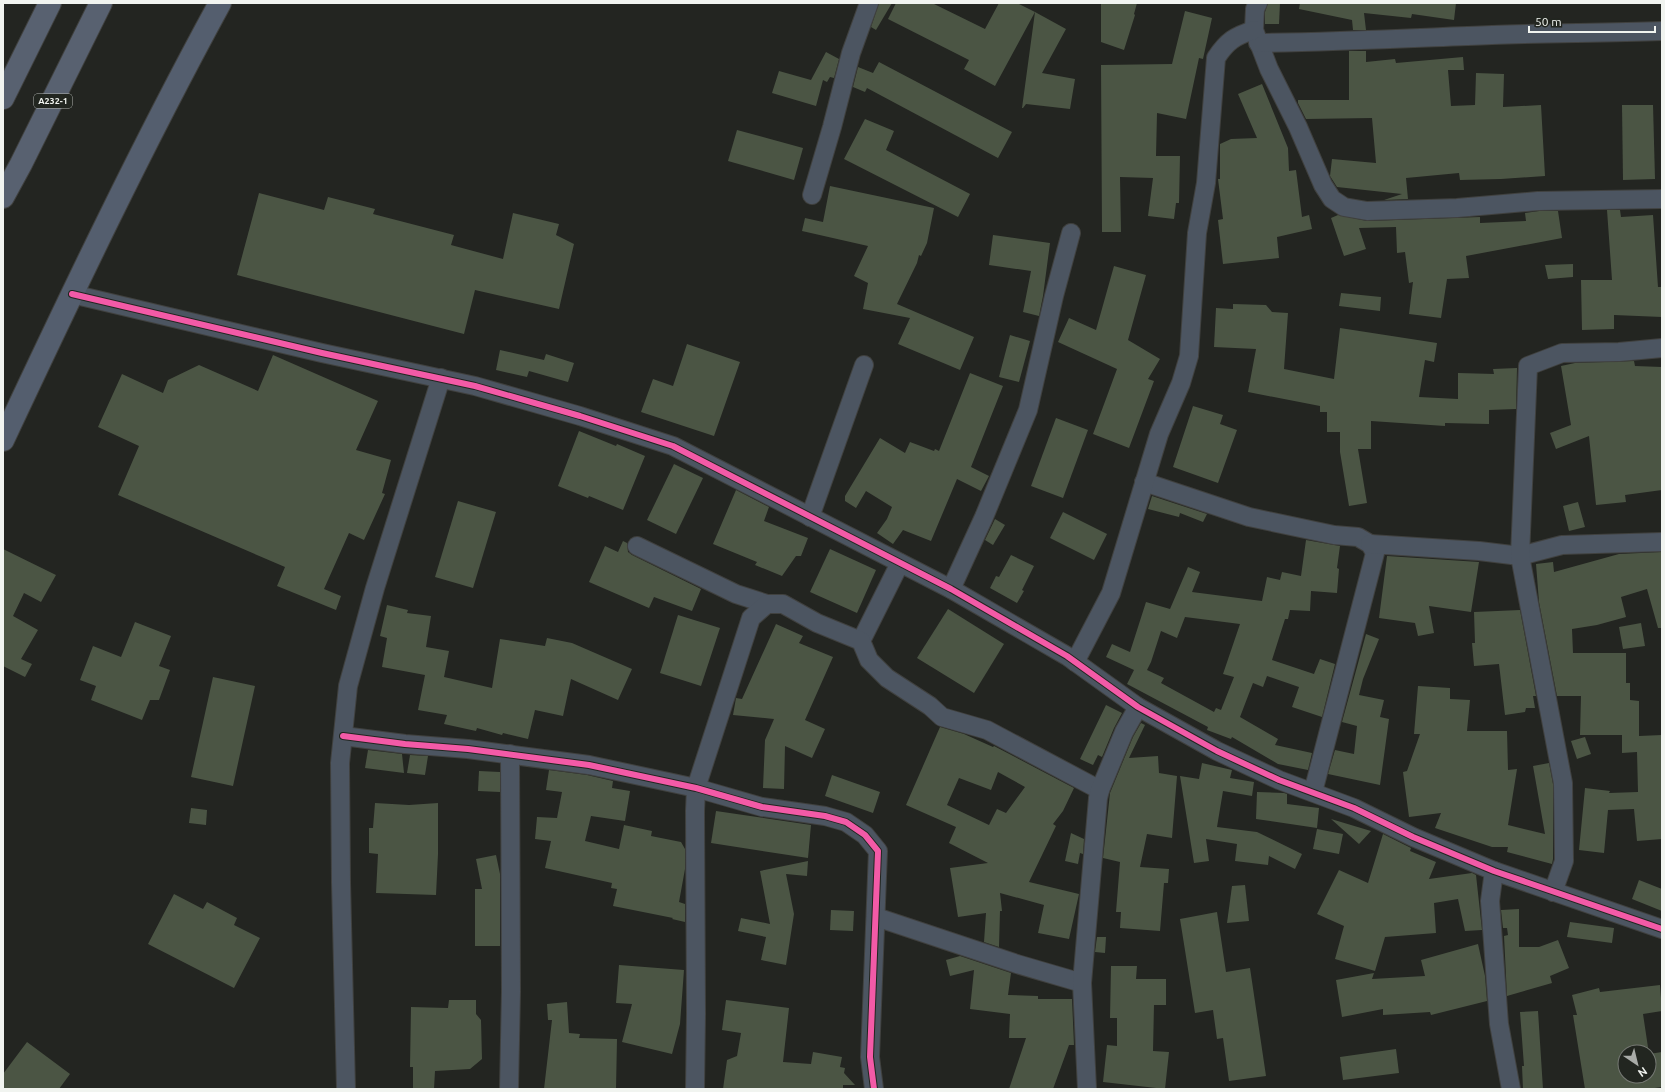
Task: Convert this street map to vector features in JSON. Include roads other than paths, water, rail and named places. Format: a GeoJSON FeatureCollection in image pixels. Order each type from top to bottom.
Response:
{"type":"FeatureCollection","features":[{"type":"Feature","properties":{"kind":"highway"},"geometry":{"type":"LineString","coordinates":[[3,98],[50,3]]}},
{"type":"Feature","properties":{"kind":"highway","name":"A232-1"},"geometry":{"type":"LineString","coordinates":[[3,197],[21,164],[100,3]]}},
{"type":"Feature","properties":{"kind":"street"},"geometry":{"type":"LineString","coordinates":[[3,440],[72,294],[181,74],[220,3]]}},
{"type":"Feature","properties":{"kind":"street"},"geometry":{"type":"LineString","coordinates":[[812,195],[832,127],[851,53],[869,3]]}},
{"type":"Feature","properties":{"kind":"street"},"geometry":{"type":"LineString","coordinates":[[1258,3],[1255,10],[1256,36],[1269,69],[1298,127],[1323,185],[1332,199],[1344,207],[1367,211],[1457,208],[1538,201],[1662,199]]}},
{"type":"Feature","properties":{"kind":"street"},"geometry":{"type":"LineString","coordinates":[[1075,662],[1111,593],[1159,434],[1181,383],[1189,356],[1197,233],[1206,183],[1216,58],[1224,46],[1237,35],[1307,43],[1521,34],[1594,34],[1662,30]]}},
{"type":"Feature","properties":{"kind":"street"},"geometry":{"type":"LineString","coordinates":[[952,589],[984,517],[1028,410],[1054,296],[1071,233]]}},
{"type":"Feature","properties":{"kind":"street"},"geometry":{"type":"LineString","coordinates":[[72,294],[441,378],[580,416],[672,446],[952,589],[1075,662],[1138,708],[1217,751],[1279,780],[1354,808],[1413,837],[1494,871],[1662,929]]}},
{"type":"Feature","properties":{"kind":"street"},"geometry":{"type":"LineString","coordinates":[[1553,892],[1564,861],[1563,783],[1520,556],[1528,366],[1562,353],[1618,352],[1662,348]]}},
{"type":"Feature","properties":{"kind":"street"},"geometry":{"type":"LineString","coordinates":[[810,517],[864,365]]}},
{"type":"Feature","properties":{"kind":"street"},"geometry":{"type":"LineString","coordinates":[[346,1089],[340,763],[348,686],[375,588],[441,378]]}},
{"type":"Feature","properties":{"kind":"street"},"geometry":{"type":"LineString","coordinates":[[1144,482],[1250,517],[1334,535],[1358,537],[1370,544],[1479,551],[1520,556],[1562,545],[1662,542]]}},
{"type":"Feature","properties":{"kind":"street"},"geometry":{"type":"LineString","coordinates":[[1313,792],[1375,553],[1370,544]]}},
{"type":"Feature","properties":{"kind":"street"},"geometry":{"type":"LineString","coordinates":[[637,546],[736,594],[767,604],[783,604],[817,623],[861,641],[869,660],[887,678],[930,706],[942,718],[986,730],[1100,790]]}},
{"type":"Feature","properties":{"kind":"street"},"geometry":{"type":"LineString","coordinates":[[861,641],[900,563]]}},
{"type":"Feature","properties":{"kind":"street"},"geometry":{"type":"LineString","coordinates":[[695,1089],[696,1014],[694,810],[696,788],[751,618],[767,604]]}},
{"type":"Feature","properties":{"kind":"street"},"geometry":{"type":"LineString","coordinates":[[1087,1089],[1082,983],[1100,790],[1124,732],[1138,708]]}},
{"type":"Feature","properties":{"kind":"street"},"geometry":{"type":"LineString","coordinates":[[343,736],[510,754],[590,765],[696,788],[762,807],[825,816],[846,822],[865,835],[878,851],[870,1057],[874,1089]]}},
{"type":"Feature","properties":{"kind":"street"},"geometry":{"type":"LineString","coordinates":[[509,1089],[511,991],[510,754]]}},
{"type":"Feature","properties":{"kind":"street"},"geometry":{"type":"LineString","coordinates":[[1494,871],[1490,901],[1499,1024],[1511,1089]]}},
{"type":"Feature","properties":{"kind":"street"},"geometry":{"type":"LineString","coordinates":[[876,917],[1082,983]]}}]}
